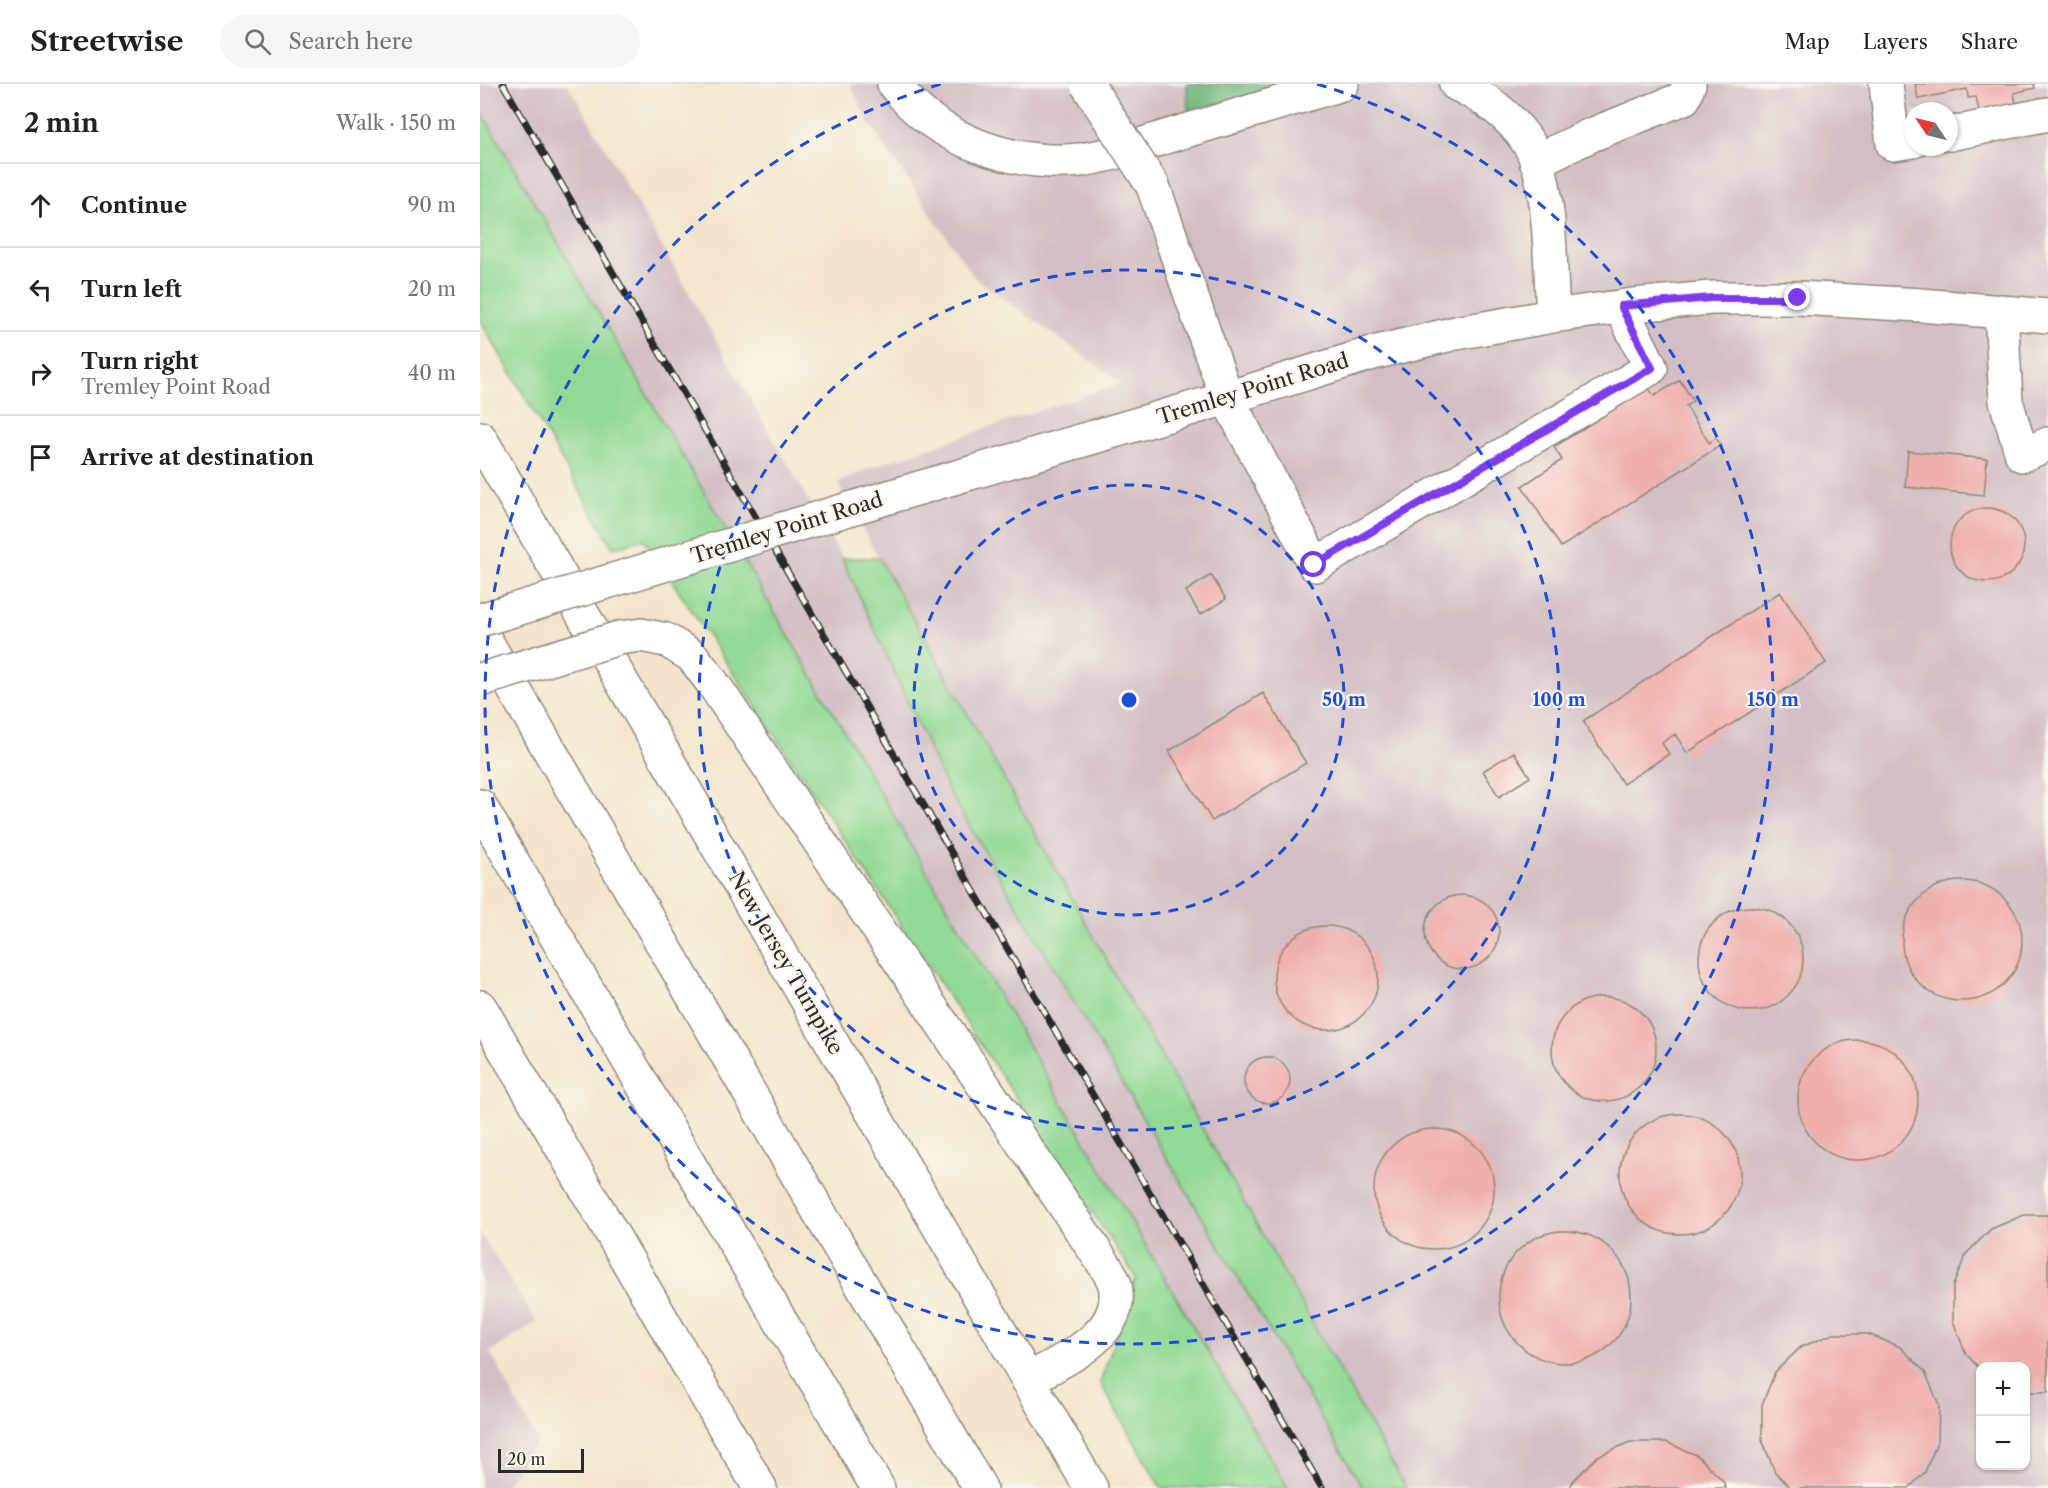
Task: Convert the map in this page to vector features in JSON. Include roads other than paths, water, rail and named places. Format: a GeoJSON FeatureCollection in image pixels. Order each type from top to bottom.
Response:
{"type":"FeatureCollection","features":[{"type":"Feature","properties":{"kind":"main road"},"geometry":{"type":"LineString","coordinates":[[894,84],[904,98],[933,123],[968,142],[1007,154],[1044,160],[1080,160],[1119,151],[1342,84]]}},
{"type":"Feature","properties":{"kind":"main road"},"geometry":{"type":"LineString","coordinates":[[1087,84],[1153,186],[1227,398],[1314,565],[1652,368],[1621,306]]}},
{"type":"Feature","properties":{"kind":"main road"},"geometry":{"type":"LineString","coordinates":[[1456,84],[1480,95],[1510,118],[1531,146],[1542,179],[1547,215],[1553,316]]}},
{"type":"Feature","properties":{"kind":"main road"},"geometry":{"type":"LineString","coordinates":[[1536,161],[1601,131],[1684,98],[1689,84]]}},
{"type":"Feature","properties":{"kind":"main road"},"geometry":{"type":"LineString","coordinates":[[1886,84],[1893,144],[1904,142]]}},
{"type":"Feature","properties":{"kind":"main road"},"geometry":{"type":"LineString","coordinates":[[1958,132],[2048,114]]}},
{"type":"Feature","properties":{"kind":"main road","name":"Tremley Point Road"},"geometry":{"type":"LineString","coordinates":[[480,620],[1373,353],[1456,333],[1621,306],[1711,298],[1798,298],[2048,316]]}},
{"type":"Feature","properties":{"kind":"main road"},"geometry":{"type":"LineString","coordinates":[[2001,311],[2006,401],[2022,455],[2048,444]]}},
{"type":"Feature","properties":{"kind":"main road","name":"New Jersey Turnpike"},"geometry":{"type":"LineString","coordinates":[[480,438],[1091,1488]]}},
{"type":"Feature","properties":{"kind":"main road"},"geometry":{"type":"LineString","coordinates":[[480,631],[980,1488]]}},
{"type":"Feature","properties":{"kind":"main road"},"geometry":{"type":"LineString","coordinates":[[480,680],[619,638],[641,635],[666,640],[692,657],[712,682],[1104,1264],[1115,1284],[1115,1308],[1103,1332],[1083,1349],[1028,1380]]}},
{"type":"Feature","properties":{"kind":"main road"},"geometry":{"type":"LineString","coordinates":[[480,806],[878,1488]]}},
{"type":"Feature","properties":{"kind":"main road"},"geometry":{"type":"LineString","coordinates":[[480,1007],[760,1488]]}},
{"type":"Feature","properties":{"kind":"railway"},"geometry":{"type":"LineString","coordinates":[[503,84],[1322,1488]]}}]}
